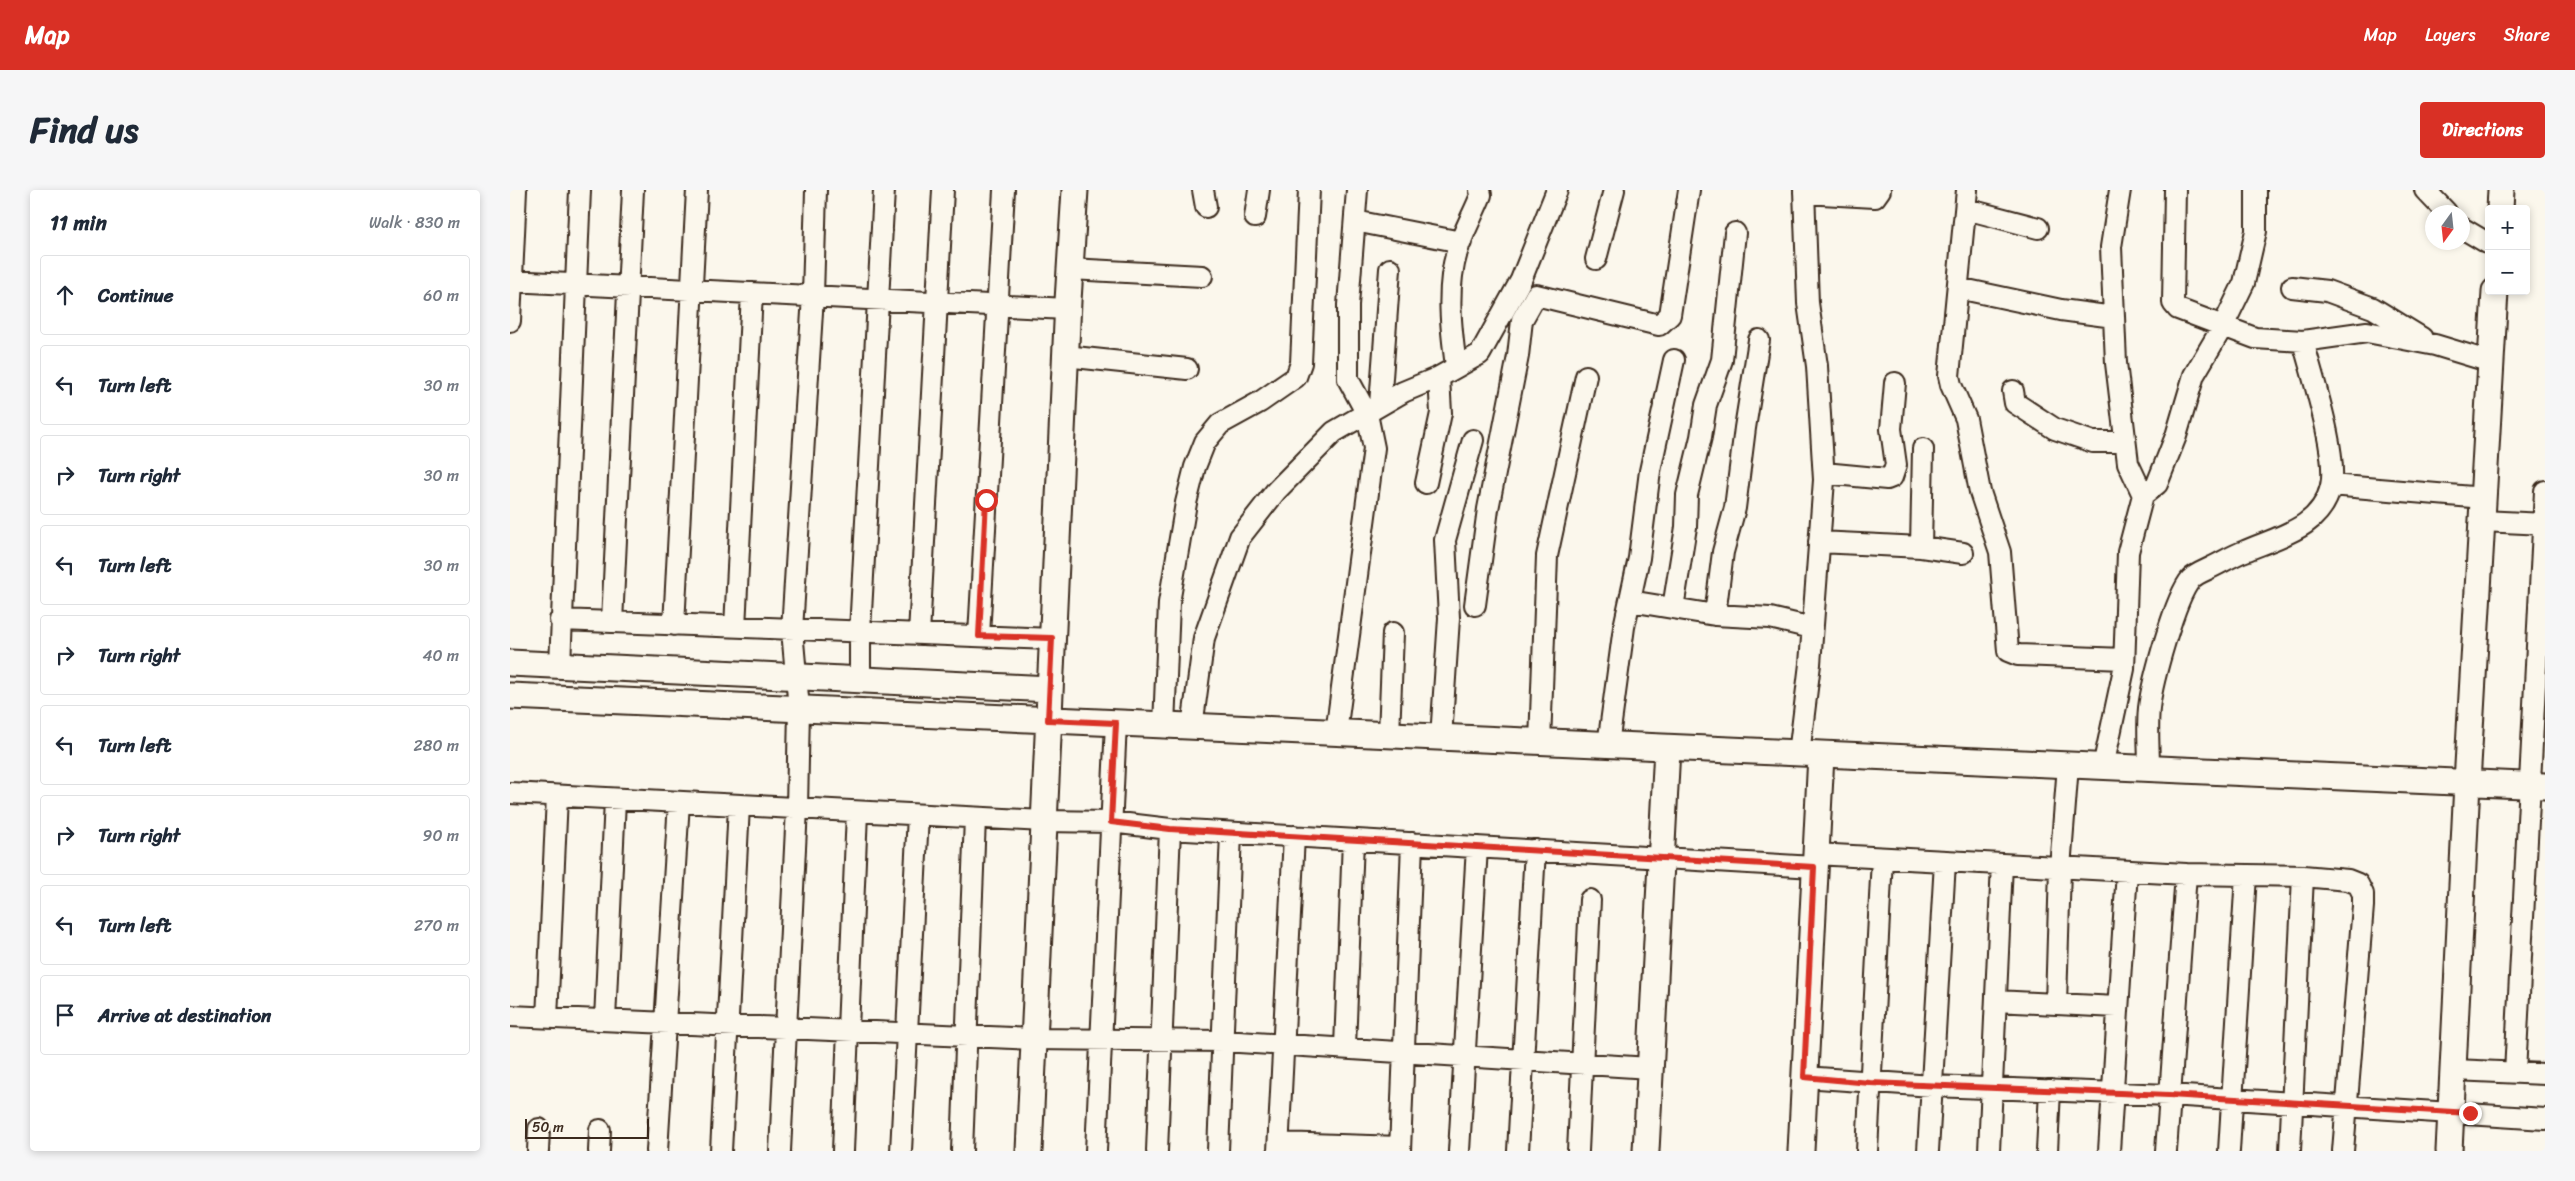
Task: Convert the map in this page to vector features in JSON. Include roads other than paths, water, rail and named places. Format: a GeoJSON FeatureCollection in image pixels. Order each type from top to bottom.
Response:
{"type":"FeatureCollection","features":[{"type":"Feature","properties":{"kind":"street"},"geometry":{"type":"LineString","coordinates":[[510,321],[516,190]]}},
{"type":"Feature","properties":{"kind":"street"},"geometry":{"type":"LineString","coordinates":[[560,665],[560,620],[580,190]]}},
{"type":"Feature","properties":{"kind":"street"},"geometry":{"type":"LineString","coordinates":[[612,622],[633,190]]}},
{"type":"Feature","properties":{"kind":"street"},"geometry":{"type":"LineString","coordinates":[[674,625],[694,290],[698,190]]}},
{"type":"Feature","properties":{"kind":"street"},"geometry":{"type":"LineString","coordinates":[[780,1151],[797,808],[799,709],[792,630],[813,296],[816,190]]}},
{"type":"Feature","properties":{"kind":"street"},"geometry":{"type":"LineString","coordinates":[[860,680],[860,631],[884,190]]}},
{"type":"Feature","properties":{"kind":"street"},"geometry":{"type":"LineString","coordinates":[[919,634],[943,190]]}},
{"type":"Feature","properties":{"kind":"street"},"geometry":{"type":"LineString","coordinates":[[979,636],[1004,190]]}},
{"type":"Feature","properties":{"kind":"street"},"geometry":{"type":"LineString","coordinates":[[1029,1151],[1067,309],[1075,190]]}},
{"type":"Feature","properties":{"kind":"street"},"geometry":{"type":"LineString","coordinates":[[1255,217],[1259,190]]}},
{"type":"Feature","properties":{"kind":"street"},"geometry":{"type":"LineString","coordinates":[[1164,726],[1169,603],[1186,503],[1195,467],[1205,442],[1220,424],[1260,402],[1296,377],[1301,363],[1309,190]]}},
{"type":"Feature","properties":{"kind":"street"},"geometry":{"type":"LineString","coordinates":[[1357,190],[1348,305],[1348,379],[1374,410]]}},
{"type":"Feature","properties":{"kind":"street"},"geometry":{"type":"LineString","coordinates":[[1456,366],[1450,321],[1457,252],[1482,195],[1480,190]]}},
{"type":"Feature","properties":{"kind":"street"},"geometry":{"type":"LineString","coordinates":[[1192,727],[1204,638],[1240,537],[1276,491],[1334,432],[1403,392],[1439,377],[1480,354],[1522,280],[1557,190]]}},
{"type":"Feature","properties":{"kind":"street"},"geometry":{"type":"LineString","coordinates":[[1596,259],[1614,190]]}},
{"type":"Feature","properties":{"kind":"street"},"geometry":{"type":"LineString","coordinates":[[1475,605],[1488,509],[1518,356],[1522,320],[1536,295],[1659,325],[1670,315],[1689,190]]}},
{"type":"Feature","properties":{"kind":"street"},"geometry":{"type":"LineString","coordinates":[[1801,1151],[1814,861],[1810,754],[1812,628],[1824,473],[1817,366],[1808,303],[1804,192],[1875,197],[1880,190]]}},
{"type":"Feature","properties":{"kind":"street"},"geometry":{"type":"LineString","coordinates":[[2120,190],[2111,247],[2116,363],[2128,463],[2144,495]]}},
{"type":"Feature","properties":{"kind":"street"},"geometry":{"type":"LineString","coordinates":[[2175,190],[2173,303],[2178,309],[2255,338],[2303,342],[2367,332],[2435,345],[2491,362]]}},
{"type":"Feature","properties":{"kind":"street"},"geometry":{"type":"LineString","coordinates":[[2103,767],[2124,659],[2128,552],[2144,495],[2157,484],[2176,436],[2194,375],[2223,326],[2244,284],[2256,231],[2256,190]]}},
{"type":"Feature","properties":{"kind":"street"},"geometry":{"type":"LineString","coordinates":[[2425,190],[2439,205]]}},
{"type":"Feature","properties":{"kind":"street"},"geometry":{"type":"LineString","coordinates":[[2038,228],[1967,199],[1949,376],[1966,419],[1980,492],[2000,552],[2008,651],[2018,655],[2124,659]]}},
{"type":"Feature","properties":{"kind":"street"},"geometry":{"type":"LineString","coordinates":[[1355,221],[1462,242]]}},
{"type":"Feature","properties":{"kind":"street"},"geometry":{"type":"LineString","coordinates":[[1673,608],[1686,527],[1687,495],[1701,437],[1706,405],[1722,360],[1735,233]]}},
{"type":"Feature","properties":{"kind":"street"},"geometry":{"type":"LineString","coordinates":[[2470,233],[2485,242]]}},
{"type":"Feature","properties":{"kind":"street"},"geometry":{"type":"LineString","coordinates":[[1070,269],[1202,276]]}},
{"type":"Feature","properties":{"kind":"street"},"geometry":{"type":"LineString","coordinates":[[1336,733],[1374,448],[1374,410],[1390,269]]}},
{"type":"Feature","properties":{"kind":"street"},"geometry":{"type":"LineString","coordinates":[[511,281],[1067,309]]}},
{"type":"Feature","properties":{"kind":"street"},"geometry":{"type":"LineString","coordinates":[[2292,287],[2327,291],[2373,308],[2435,345]]}},
{"type":"Feature","properties":{"kind":"street"},"geometry":{"type":"LineString","coordinates":[[1958,288],[2061,310],[2114,317]]}},
{"type":"Feature","properties":{"kind":"street"},"geometry":{"type":"LineString","coordinates":[[734,627],[752,293]]}},
{"type":"Feature","properties":{"kind":"street"},"geometry":{"type":"LineString","coordinates":[[2450,1151],[2467,783],[2495,295]]}},
{"type":"Feature","properties":{"kind":"street"},"geometry":{"type":"LineString","coordinates":[[1715,615],[1723,552],[1735,508],[1744,428],[1759,340]]}},
{"type":"Feature","properties":{"kind":"street"},"geometry":{"type":"LineString","coordinates":[[2149,769],[2149,710],[2174,617],[2186,586],[2194,577],[2210,568],[2307,524],[2320,512],[2331,485],[2330,444],[2303,342]]}},
{"type":"Feature","properties":{"kind":"street"},"geometry":{"type":"LineString","coordinates":[[1065,356],[1186,369]]}},
{"type":"Feature","properties":{"kind":"street"},"geometry":{"type":"LineString","coordinates":[[1608,745],[1630,601],[1639,558],[1650,472],[1674,360]]}},
{"type":"Feature","properties":{"kind":"street"},"geometry":{"type":"LineString","coordinates":[[1540,742],[1547,556],[1586,376]]}},
{"type":"Feature","properties":{"kind":"street"},"geometry":{"type":"LineString","coordinates":[[1426,483],[1441,413],[1439,377]]}},
{"type":"Feature","properties":{"kind":"street"},"geometry":{"type":"LineString","coordinates":[[1824,473],[1887,479],[1892,477],[1896,465],[1891,428],[1895,383]]}},
{"type":"Feature","properties":{"kind":"street"},"geometry":{"type":"LineString","coordinates":[[2013,392],[2015,403],[2055,429],[2093,442],[2125,442]]}},
{"type":"Feature","properties":{"kind":"street"},"geometry":{"type":"LineString","coordinates":[[1441,738],[1449,618],[1445,540],[1473,440]]}},
{"type":"Feature","properties":{"kind":"street"},"geometry":{"type":"LineString","coordinates":[[1922,547],[1923,449]]}},
{"type":"Feature","properties":{"kind":"street"},"geometry":{"type":"LineString","coordinates":[[2331,485],[2483,510],[2544,524]]}},
{"type":"Feature","properties":{"kind":"street"},"geometry":{"type":"LineString","coordinates":[[2516,1073],[2537,786],[2545,491]]}},
{"type":"Feature","properties":{"kind":"street"},"geometry":{"type":"LineString","coordinates":[[1819,542],[1922,547],[1963,554]]}},
{"type":"Feature","properties":{"kind":"street"},"geometry":{"type":"LineString","coordinates":[[1630,601],[1715,615],[1770,618],[1812,628]]}},
{"type":"Feature","properties":{"kind":"street"},"geometry":{"type":"LineString","coordinates":[[560,620],[792,630],[1052,638]]}},
{"type":"Feature","properties":{"kind":"street"},"geometry":{"type":"LineString","coordinates":[[1390,735],[1393,633]]}},
{"type":"Feature","properties":{"kind":"street"},"geometry":{"type":"LineString","coordinates":[[510,662],[1050,689]]}},
{"type":"Feature","properties":{"kind":"street"},"geometry":{"type":"LineString","coordinates":[[510,696],[2537,786]]}},
{"type":"Feature","properties":{"kind":"street"},"geometry":{"type":"LineString","coordinates":[[1096,1151],[1116,723]]}},
{"type":"Feature","properties":{"kind":"street"},"geometry":{"type":"LineString","coordinates":[[1646,1151],[1667,748]]}},
{"type":"Feature","properties":{"kind":"street"},"geometry":{"type":"LineString","coordinates":[[2056,1004],[2060,868],[2068,765]]}},
{"type":"Feature","properties":{"kind":"street"},"geometry":{"type":"LineString","coordinates":[[510,793],[975,818],[1111,822],[1170,829],[1660,858],[1814,861],[1882,858],[2186,874],[2303,876],[2348,880],[2358,884],[2363,894],[2343,1151]]}},
{"type":"Feature","properties":{"kind":"street"},"geometry":{"type":"LineString","coordinates":[[547,1018],[557,796]]}},
{"type":"Feature","properties":{"kind":"street"},"geometry":{"type":"LineString","coordinates":[[605,1020],[614,799]]}},
{"type":"Feature","properties":{"kind":"street"},"geometry":{"type":"LineString","coordinates":[[657,1151],[679,802]]}},
{"type":"Feature","properties":{"kind":"street"},"geometry":{"type":"LineString","coordinates":[[721,1151],[726,1025],[739,806]]}},
{"type":"Feature","properties":{"kind":"street"},"geometry":{"type":"LineString","coordinates":[[843,1151],[857,812]]}},
{"type":"Feature","properties":{"kind":"street"},"geometry":{"type":"LineString","coordinates":[[901,1151],[918,815]]}},
{"type":"Feature","properties":{"kind":"street"},"geometry":{"type":"LineString","coordinates":[[962,1151],[968,1036],[975,818]]}},
{"type":"Feature","properties":{"kind":"street"},"geometry":{"type":"LineString","coordinates":[[1156,1151],[1170,829]]}},
{"type":"Feature","properties":{"kind":"street"},"geometry":{"type":"LineString","coordinates":[[1218,1151],[1231,832]]}},
{"type":"Feature","properties":{"kind":"street"},"geometry":{"type":"LineString","coordinates":[[1294,836],[1278,1147],[1400,1149],[1412,843]]}},
{"type":"Feature","properties":{"kind":"street"},"geometry":{"type":"LineString","coordinates":[[1345,1047],[1353,840]]}},
{"type":"Feature","properties":{"kind":"street"},"geometry":{"type":"LineString","coordinates":[[1459,1151],[1477,847]]}},
{"type":"Feature","properties":{"kind":"street"},"geometry":{"type":"LineString","coordinates":[[1518,1151],[1535,850]]}},
{"type":"Feature","properties":{"kind":"street"},"geometry":{"type":"LineString","coordinates":[[1867,1151],[1882,858]]}},
{"type":"Feature","properties":{"kind":"street"},"geometry":{"type":"LineString","coordinates":[[1928,1151],[1945,862]]}},
{"type":"Feature","properties":{"kind":"street"},"geometry":{"type":"LineString","coordinates":[[1989,1151],[2002,864]]}},
{"type":"Feature","properties":{"kind":"street"},"geometry":{"type":"LineString","coordinates":[[2109,1151],[2114,1094],[2117,1007],[2126,871]]}},
{"type":"Feature","properties":{"kind":"street"},"geometry":{"type":"LineString","coordinates":[[2166,1151],[2186,874]]}},
{"type":"Feature","properties":{"kind":"street"},"geometry":{"type":"LineString","coordinates":[[2229,1151],[2246,875]]}},
{"type":"Feature","properties":{"kind":"street"},"geometry":{"type":"LineString","coordinates":[[2290,1151],[2303,876]]}},
{"type":"Feature","properties":{"kind":"street"},"geometry":{"type":"LineString","coordinates":[[1578,1151],[1590,900]]}},
{"type":"Feature","properties":{"kind":"street"},"geometry":{"type":"LineString","coordinates":[[1996,1001],[2117,1007]]}},
{"type":"Feature","properties":{"kind":"street"},"geometry":{"type":"LineString","coordinates":[[510,1016],[1034,1039],[1102,1038],[1223,1041],[1345,1047],[1465,1057],[1650,1068]]}},
{"type":"Feature","properties":{"kind":"street"},"geometry":{"type":"LineString","coordinates":[[2454,1070],[2545,1074]]}},
{"type":"Feature","properties":{"kind":"street"},"geometry":{"type":"LineString","coordinates":[[1804,1077],[1870,1083],[2169,1095],[2545,1118]]}},
{"type":"Feature","properties":{"kind":"street"},"geometry":{"type":"LineString","coordinates":[[2047,1151],[2050,1090]]}},
{"type":"Feature","properties":{"kind":"street"},"geometry":{"type":"LineString","coordinates":[[538,1151],[539,1129]]}},
{"type":"Feature","properties":{"kind":"street"},"geometry":{"type":"LineString","coordinates":[[599,1151],[600,1130]]}}]}
